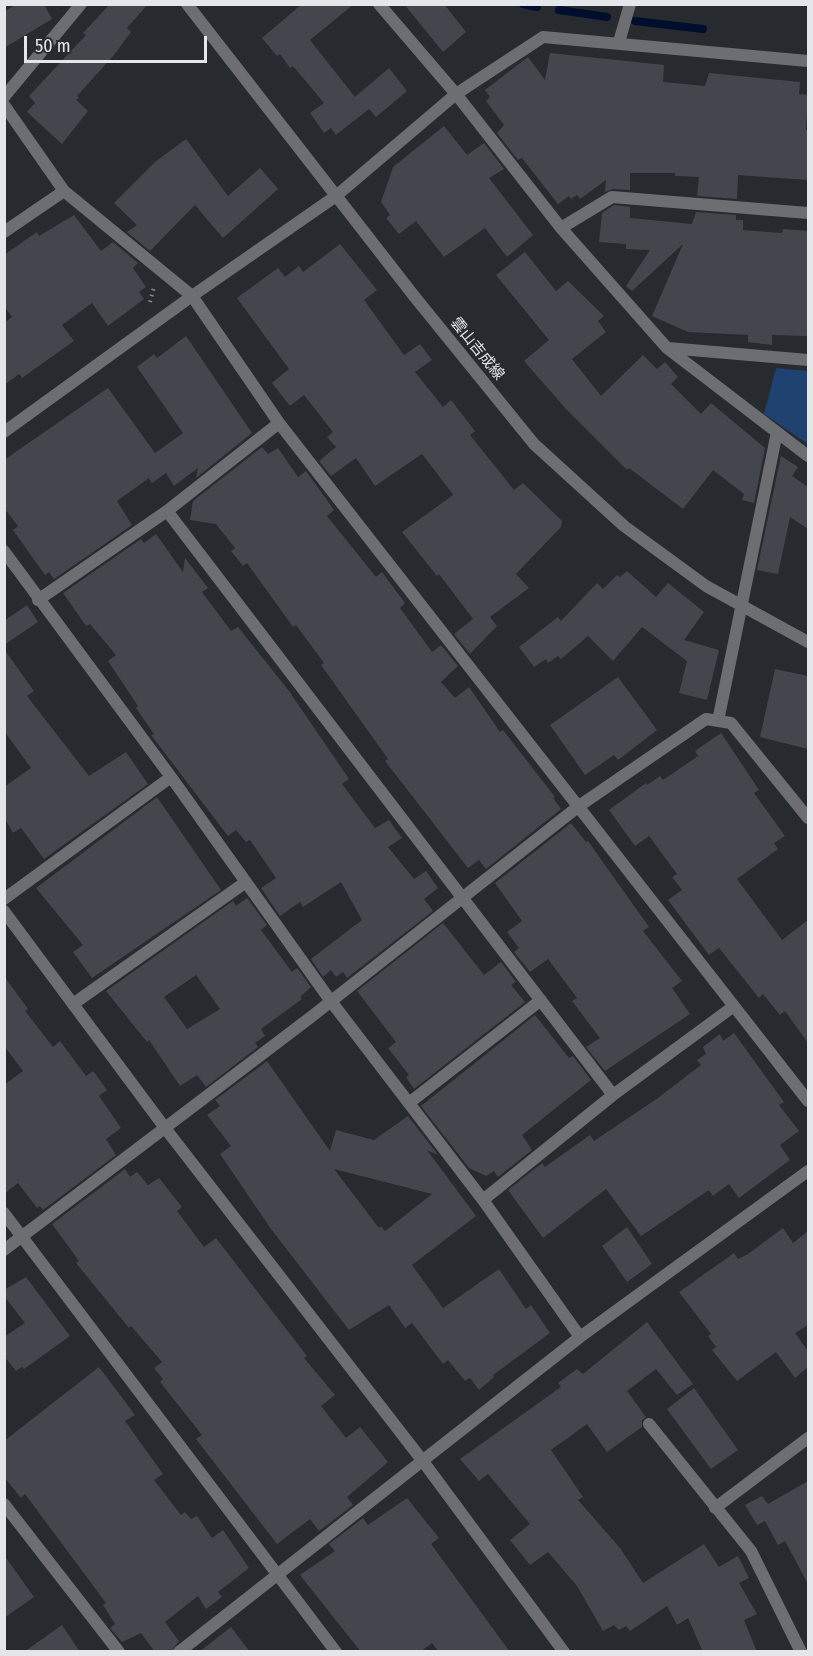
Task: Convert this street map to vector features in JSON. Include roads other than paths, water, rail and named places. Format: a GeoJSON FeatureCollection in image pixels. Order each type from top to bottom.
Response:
{"type":"FeatureCollection","features":[{"type":"Feature","properties":{"kind":"street"},"geometry":{"type":"LineString","coordinates":[[4,97],[81,4]]}},
{"type":"Feature","properties":{"kind":"street","name":"雲山吉成線"},"geometry":{"type":"LineString","coordinates":[[187,4],[336,196],[534,444],[624,526],[706,586],[808,642]]}},
{"type":"Feature","properties":{"kind":"street"},"geometry":{"type":"LineString","coordinates":[[379,4],[456,94],[561,228],[667,348],[808,456]]}},
{"type":"Feature","properties":{"kind":"street"},"geometry":{"type":"LineString","coordinates":[[619,42],[630,4]]}},
{"type":"Feature","properties":{"kind":"street"},"geometry":{"type":"LineString","coordinates":[[4,432],[192,296],[336,196],[456,94],[543,37],[619,42],[808,61]]}},
{"type":"Feature","properties":{"kind":"street"},"geometry":{"type":"LineString","coordinates":[[4,105],[64,191],[192,296],[279,423],[808,1101]]}},
{"type":"Feature","properties":{"kind":"street"},"geometry":{"type":"LineString","coordinates":[[4,232],[64,191]]}},
{"type":"Feature","properties":{"kind":"street"},"geometry":{"type":"LineString","coordinates":[[561,228],[612,197],[808,213]]}},
{"type":"Feature","properties":{"kind":"street"},"geometry":{"type":"LineString","coordinates":[[667,348],[808,360]]}},
{"type":"Feature","properties":{"kind":"street"},"geometry":{"type":"LineString","coordinates":[[38,600],[167,511],[279,423]]}},
{"type":"Feature","properties":{"kind":"street"},"geometry":{"type":"LineString","coordinates":[[718,721],[777,432]]}},
{"type":"Feature","properties":{"kind":"street"},"geometry":{"type":"LineString","coordinates":[[167,511],[613,1095]]}},
{"type":"Feature","properties":{"kind":"street"},"geometry":{"type":"LineString","coordinates":[[4,551],[171,777],[330,1000],[483,1200],[580,1336]]}},
{"type":"Feature","properties":{"kind":"street"},"geometry":{"type":"LineString","coordinates":[[4,1250],[462,900],[579,807],[706,719],[731,723],[808,818]]}},
{"type":"Feature","properties":{"kind":"street"},"geometry":{"type":"LineString","coordinates":[[4,899],[171,777]]}},
{"type":"Feature","properties":{"kind":"street"},"geometry":{"type":"LineString","coordinates":[[73,1004],[246,882]]}},
{"type":"Feature","properties":{"kind":"street"},"geometry":{"type":"LineString","coordinates":[[4,911],[165,1128],[422,1460],[564,1652]]}},
{"type":"Feature","properties":{"kind":"street"},"geometry":{"type":"LineString","coordinates":[[409,1103],[541,1000]]}},
{"type":"Feature","properties":{"kind":"street"},"geometry":{"type":"LineString","coordinates":[[483,1200],[613,1095],[734,1006]]}},
{"type":"Feature","properties":{"kind":"street"},"geometry":{"type":"LineString","coordinates":[[179,1652],[580,1336],[808,1171]]}},
{"type":"Feature","properties":{"kind":"street"},"geometry":{"type":"LineString","coordinates":[[4,1213],[336,1652]]}},
{"type":"Feature","properties":{"kind":"street"},"geometry":{"type":"LineString","coordinates":[[649,1424],[751,1551],[801,1652]]}},
{"type":"Feature","properties":{"kind":"street"},"geometry":{"type":"LineString","coordinates":[[715,1508],[808,1438]]}},
{"type":"Feature","properties":{"kind":"street"},"geometry":{"type":"LineString","coordinates":[[4,1504],[119,1652]]}},
{"type":"Feature","properties":{"kind":"waterway"},"geometry":{"type":"LineString","coordinates":[[523,4],[537,7]]}},
{"type":"Feature","properties":{"kind":"waterway"},"geometry":{"type":"LineString","coordinates":[[559,10],[607,17]]}},
{"type":"Feature","properties":{"kind":"waterway"},"geometry":{"type":"LineString","coordinates":[[635,21],[703,29]]}}]}
